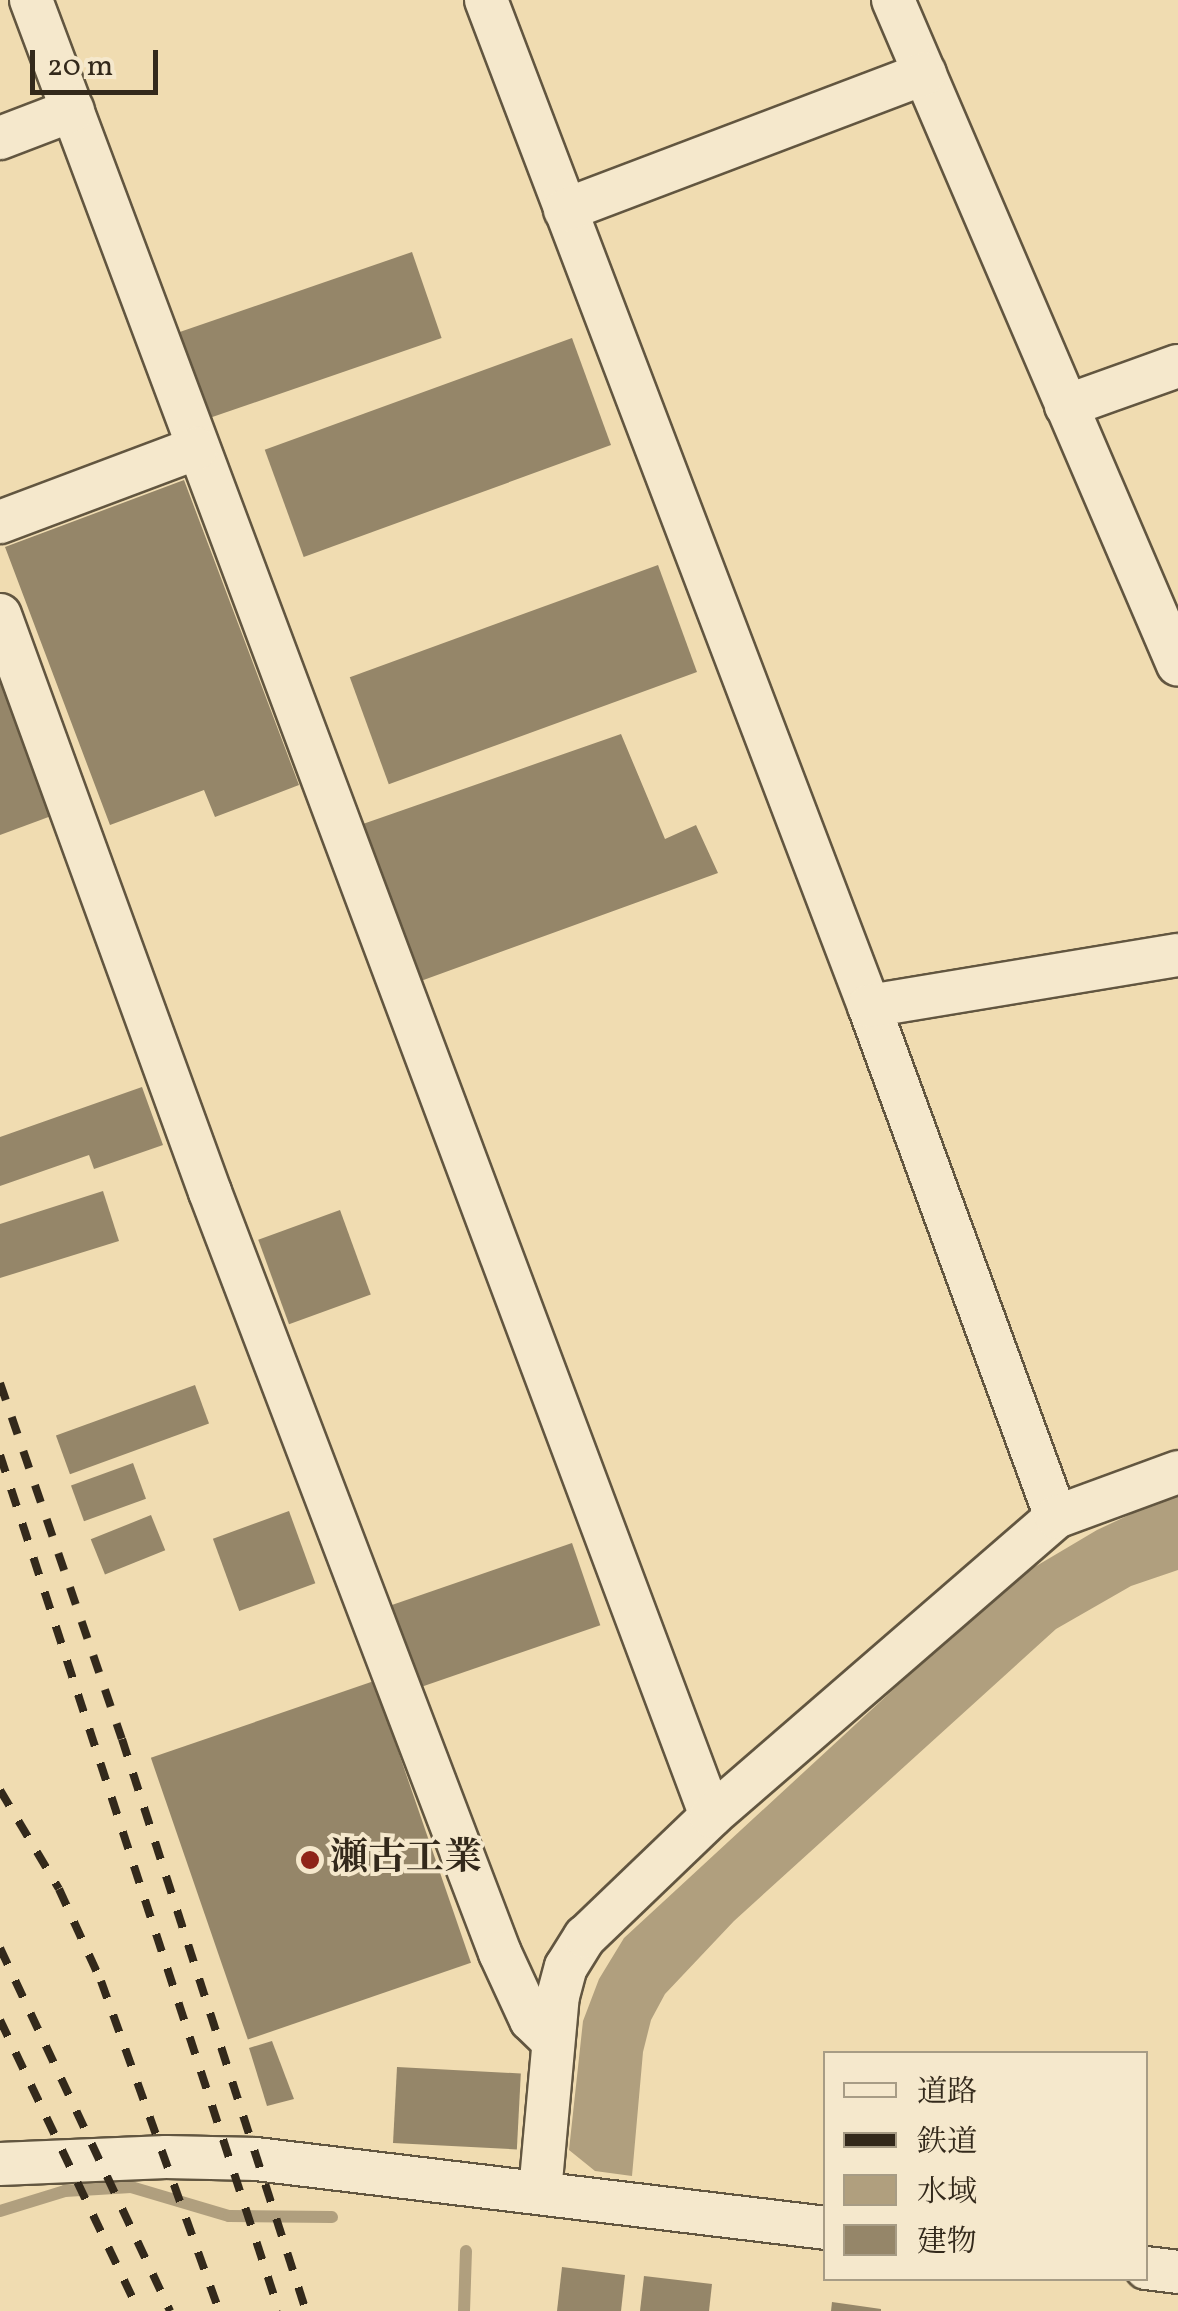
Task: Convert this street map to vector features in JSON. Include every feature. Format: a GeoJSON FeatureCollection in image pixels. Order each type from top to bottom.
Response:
{"type":"FeatureCollection","features":[{"type":"Feature","properties":{"kind":"street"},"geometry":{"type":"LineString","coordinates":[[31,0],[711,1816]]}},
{"type":"Feature","properties":{"kind":"street"},"geometry":{"type":"LineString","coordinates":[[486,0],[869,1006],[1056,1517]]}},
{"type":"Feature","properties":{"kind":"street"},"geometry":{"type":"LineString","coordinates":[[893,0],[1178,665]]}},
{"type":"Feature","properties":{"kind":"street"},"geometry":{"type":"LineString","coordinates":[[565,210],[926,73]]}},
{"type":"Feature","properties":{"kind":"street"},"geometry":{"type":"LineString","coordinates":[[0,138],[73,110]]}},
{"type":"Feature","properties":{"kind":"street"},"geometry":{"type":"LineString","coordinates":[[1066,406],[1178,366]]}},
{"type":"Feature","properties":{"kind":"street"},"geometry":{"type":"LineString","coordinates":[[0,522],[197,448]]}},
{"type":"Feature","properties":{"kind":"street"},"geometry":{"type":"LineString","coordinates":[[0,615],[210,1192],[500,1953],[531,2020],[552,2040]]}},
{"type":"Feature","properties":{"kind":"street"},"geometry":{"type":"LineString","coordinates":[[869,1006],[1178,955]]}},
{"type":"Feature","properties":{"kind":"street"},"geometry":{"type":"LineString","coordinates":[[540,2192],[552,2040],[566,1966],[586,1937],[711,1816],[1056,1517],[1178,1472]]}},
{"type":"Feature","properties":{"kind":"street"},"geometry":{"type":"LineString","coordinates":[[0,2164],[166,2157],[256,2159],[823,2228]]}},
{"type":"Feature","properties":{"kind":"street"},"geometry":{"type":"LineString","coordinates":[[1148,2268],[1178,2272]]}},
{"type":"Feature","properties":{"kind":"water"},"geometry":{"type":"Polygon","coordinates":[[[1178,1492],[1178,1570],[1131,1586],[1056,1629],[734,1921],[665,1994],[651,2020],[643,2052],[632,2176],[595,2171],[569,2150],[583,2021],[599,1979],[624,1938],[1011,1581],[1097,1530],[1178,1492]]]}},
{"type":"Feature","properties":{"kind":"building"},"geometry":{"type":"Polygon","coordinates":[[[412,252],[442,338],[204,420],[175,334],[412,252]]]}},
{"type":"Feature","properties":{"kind":"building"},"geometry":{"type":"Polygon","coordinates":[[[572,338],[611,445],[304,557],[265,450],[572,338]]]}},
{"type":"Feature","properties":{"kind":"building"},"geometry":{"type":"Polygon","coordinates":[[[184,480],[299,785],[215,817],[204,790],[110,825],[5,547],[184,480]]]}},
{"type":"Feature","properties":{"kind":"building"},"geometry":{"type":"Polygon","coordinates":[[[658,565],[697,672],[389,784],[350,677],[658,565]]]}},
{"type":"Feature","properties":{"kind":"building"},"geometry":{"type":"Polygon","coordinates":[[[0,674],[54,815],[0,835],[0,674]]]}},
{"type":"Feature","properties":{"kind":"building"},"geometry":{"type":"Polygon","coordinates":[[[621,734],[665,839],[696,825],[718,873],[418,982],[360,825],[621,734]]]}},
{"type":"Feature","properties":{"kind":"building"},"geometry":{"type":"Polygon","coordinates":[[[142,1087],[163,1145],[94,1169],[89,1155],[0,1186],[0,1137],[142,1087]]]}},
{"type":"Feature","properties":{"kind":"building"},"geometry":{"type":"Polygon","coordinates":[[[103,1191],[119,1241],[0,1278],[0,1224],[103,1191]]]}},
{"type":"Feature","properties":{"kind":"building"},"geometry":{"type":"Polygon","coordinates":[[[340,1210],[371,1295],[289,1324],[258,1240],[340,1210]]]}},
{"type":"Feature","properties":{"kind":"building"},"geometry":{"type":"Polygon","coordinates":[[[195,1385],[209,1424],[70,1474],[56,1436],[195,1385]]]}},
{"type":"Feature","properties":{"kind":"building"},"geometry":{"type":"Polygon","coordinates":[[[133,1463],[146,1499],[84,1521],[71,1486],[133,1463]]]}},
{"type":"Feature","properties":{"kind":"building"},"geometry":{"type":"Polygon","coordinates":[[[289,1511],[315,1583],[239,1611],[213,1539],[289,1511]]]}},
{"type":"Feature","properties":{"kind":"building"},"geometry":{"type":"Polygon","coordinates":[[[151,1515],[165,1550],[105,1575],[91,1539],[151,1515]]]}},
{"type":"Feature","properties":{"kind":"building"},"geometry":{"type":"Polygon","coordinates":[[[572,1543],[600,1625],[419,1688],[390,1606],[572,1543]]]}},
{"type":"Feature","properties":{"kind":"building","name":"瀬古工業"},"geometry":{"type":"Polygon","coordinates":[[[374,1681],[471,1963],[248,2040],[151,1758],[374,1681]]]}},
{"type":"Feature","properties":{"kind":"building"},"geometry":{"type":"Polygon","coordinates":[[[272,2041],[294,2099],[267,2106],[249,2048],[272,2041]]]}},
{"type":"Feature","properties":{"kind":"building"},"geometry":{"type":"Polygon","coordinates":[[[397,2067],[521,2073],[517,2149],[393,2143],[397,2067]]]}},
{"type":"Feature","properties":{"kind":"building"},"geometry":{"type":"Polygon","coordinates":[[[562,2267],[625,2275],[621,2311],[557,2311],[562,2267]]]}},
{"type":"Feature","properties":{"kind":"building"},"geometry":{"type":"Polygon","coordinates":[[[644,2276],[712,2284],[709,2311],[640,2311],[644,2276]]]}},
{"type":"Feature","properties":{"kind":"building"},"geometry":{"type":"Polygon","coordinates":[[[832,2302],[881,2309],[881,2311],[831,2311],[832,2302]]]}},
{"type":"Feature","properties":{"kind":"waterway"},"geometry":{"type":"LineString","coordinates":[[0,2211],[65,2191],[131,2187],[229,2216],[332,2217]]}},
{"type":"Feature","properties":{"kind":"waterway"},"geometry":{"type":"LineString","coordinates":[[464,2311],[466,2251]]}},
{"type":"Feature","properties":{"kind":"railway"},"geometry":{"type":"LineString","coordinates":[[0,1383],[122,1739],[306,2311]]}},
{"type":"Feature","properties":{"kind":"railway"},"geometry":{"type":"LineString","coordinates":[[0,1455],[279,2311]]}},
{"type":"Feature","properties":{"kind":"railway"},"geometry":{"type":"LineString","coordinates":[[0,1790],[59,1889],[101,1981],[219,2311]]}},
{"type":"Feature","properties":{"kind":"railway"},"geometry":{"type":"LineString","coordinates":[[0,1948],[170,2311]]}},
{"type":"Feature","properties":{"kind":"railway"},"geometry":{"type":"LineString","coordinates":[[0,2020],[139,2311]]}},
{"type":"Feature","properties":{"kind":"place","name":"瀬古工業"},"geometry":{"type":"Point","coordinates":[310,1860]}}]}
